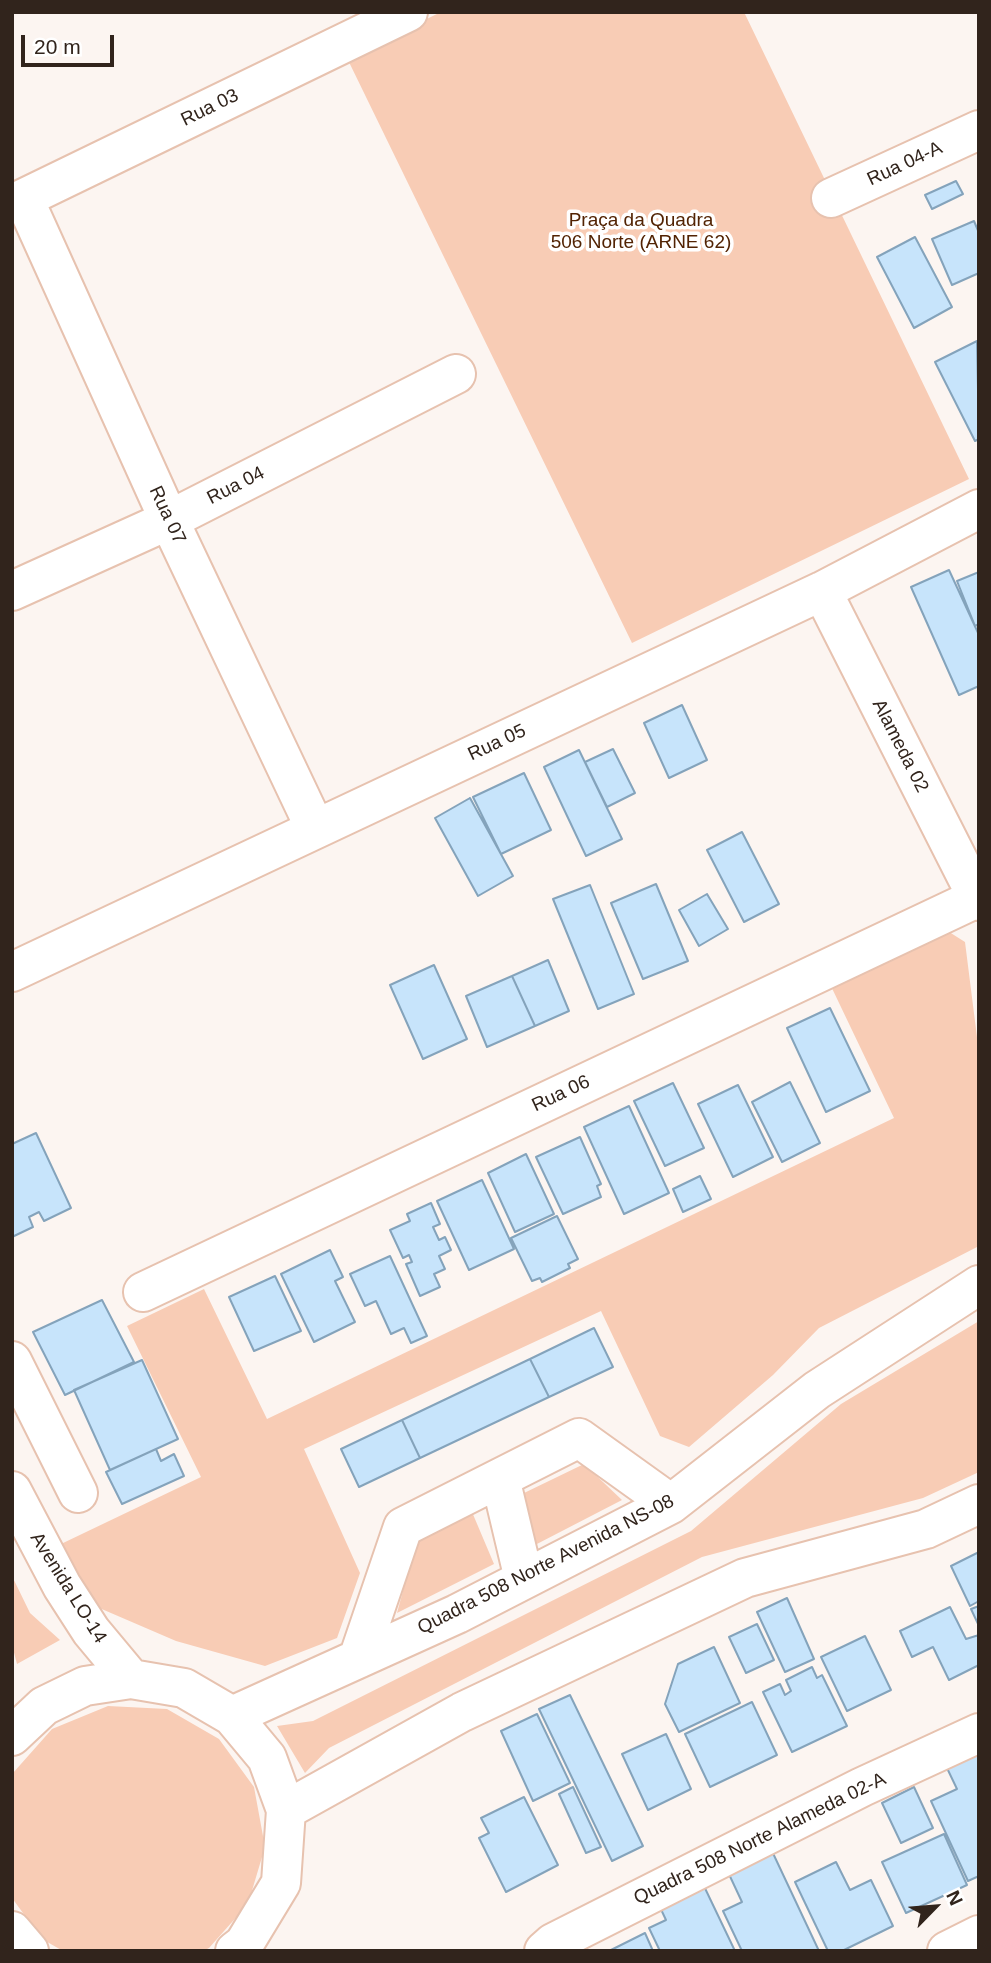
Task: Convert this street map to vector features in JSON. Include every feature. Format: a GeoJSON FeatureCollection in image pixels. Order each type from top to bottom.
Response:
{"type":"FeatureCollection","features":[{"type":"Feature","properties":{"kind":"street","name":"Rua 03"},"geometry":{"type":"LineString","coordinates":[[18,202],[408,12]]}},
{"type":"Feature","properties":{"kind":"street","name":"Rua 04-A"},"geometry":{"type":"LineString","coordinates":[[831,198],[979,130]]}},
{"type":"Feature","properties":{"kind":"street","name":"Rua 07"},"geometry":{"type":"LineString","coordinates":[[18,202],[315,828]]}},
{"type":"Feature","properties":{"kind":"street","name":"Rua 04"},"geometry":{"type":"LineString","coordinates":[[12,591],[169,520],[456,374]]}},
{"type":"Feature","properties":{"kind":"street","name":"Rua 05"},"geometry":{"type":"LineString","coordinates":[[12,972],[822,591],[979,509]]}},
{"type":"Feature","properties":{"kind":"street","name":"Alameda 02"},"geometry":{"type":"LineString","coordinates":[[822,591],[978,898]]}},
{"type":"Feature","properties":{"kind":"street","name":"Rua 06"},"geometry":{"type":"LineString","coordinates":[[143,1292],[978,898]]}},
{"type":"Feature","properties":{"kind":"street","name":"Quadra 508 Norte Avenida NS-08"},"geometry":{"type":"LineString","coordinates":[[232,1716],[457,1614],[671,1504],[817,1390],[979,1285]]}},
{"type":"Feature","properties":{"kind":"street"},"geometry":{"type":"LineString","coordinates":[[12,1362],[78,1493]]}},
{"type":"Feature","properties":{"kind":"street"},"geometry":{"type":"LineString","coordinates":[[358,1659],[403,1527],[579,1438],[671,1504]]}},
{"type":"Feature","properties":{"kind":"street"},"geometry":{"type":"LineString","coordinates":[[500,1478],[524,1579]]}},
{"type":"Feature","properties":{"kind":"street","name":"Avenida LO-14"},"geometry":{"type":"LineString","coordinates":[[12,1491],[62,1586],[91,1632],[131,1679]]}},
{"type":"Feature","properties":{"kind":"street"},"geometry":{"type":"LineString","coordinates":[[286,1810],[462,1712],[745,1578],[926,1529],[979,1504]]}},
{"type":"Feature","properties":{"kind":"street"},"geometry":{"type":"LineString","coordinates":[[12,1735],[44,1706],[85,1686],[131,1679],[184,1688],[232,1716],[267,1758],[286,1810],[281,1883],[241,1949]]}},
{"type":"Feature","properties":{"kind":"street","name":"Quadra 508 Norte Alameda 02-A"},"geometry":{"type":"LineString","coordinates":[[544,1951],[553,1942],[979,1733]]}},
{"type":"Feature","properties":{"kind":"street"},"geometry":{"type":"LineString","coordinates":[[12,1931],[29,1951]]}},
{"type":"Feature","properties":{"kind":"street"},"geometry":{"type":"LineString","coordinates":[[947,1951],[979,1936]]}},
{"type":"Feature","properties":{"kind":"green space","name":"Praça da Quadra 506 Norte (ARNE 62)"},"geometry":{"type":"Polygon","coordinates":[[[441,12],[744,12],[969,479],[632,643],[347,58],[441,12]]]}},
{"type":"Feature","properties":{"kind":"green space"},"geometry":{"type":"Polygon","coordinates":[[[946,930],[965,942],[979,1053],[979,1246],[819,1328],[773,1375],[689,1447],[660,1436],[601,1311],[304,1449],[360,1573],[337,1638],[265,1666],[176,1641],[97,1607],[61,1544],[201,1477],[127,1326],[204,1289],[267,1419],[894,1118],[829,982],[946,930]]]}},
{"type":"Feature","properties":{"kind":"green space"},"geometry":{"type":"Polygon","coordinates":[[[979,1321],[979,1472],[923,1498],[702,1557],[329,1748],[305,1773],[277,1726],[313,1721],[691,1531],[841,1404],[979,1321]]]}},
{"type":"Feature","properties":{"kind":"green space"},"geometry":{"type":"Polygon","coordinates":[[[584,1464],[622,1500],[535,1545],[522,1494],[584,1464]]]}},
{"type":"Feature","properties":{"kind":"green space"},"geometry":{"type":"Polygon","coordinates":[[[472,1512],[494,1564],[397,1613],[417,1539],[472,1512]]]}},
{"type":"Feature","properties":{"kind":"green space"},"geometry":{"type":"Polygon","coordinates":[[[12,1576],[30,1613],[60,1640],[17,1664],[12,1645],[12,1576]]]}},
{"type":"Feature","properties":{"kind":"green space"},"geometry":{"type":"Polygon","coordinates":[[[108,1706],[167,1709],[219,1739],[254,1787],[265,1847],[248,1904],[209,1948],[203,1951],[63,1951],[42,1939],[12,1898],[13,1773],[52,1729],[108,1706]]]}},
{"type":"Feature","properties":{"kind":"building"},"geometry":{"type":"Polygon","coordinates":[[[956,181],[963,194],[932,209],[925,195],[956,181]]]}},
{"type":"Feature","properties":{"kind":"building"},"geometry":{"type":"Polygon","coordinates":[[[974,221],[979,233],[979,273],[952,285],[932,239],[974,221]]]}},
{"type":"Feature","properties":{"kind":"building"},"geometry":{"type":"Polygon","coordinates":[[[915,237],[952,307],[914,328],[877,257],[915,237]]]}},
{"type":"Feature","properties":{"kind":"building"},"geometry":{"type":"Polygon","coordinates":[[[977,341],[979,439],[975,441],[935,362],[977,341]]]}},
{"type":"Feature","properties":{"kind":"building"},"geometry":{"type":"Polygon","coordinates":[[[949,570],[979,635],[979,686],[959,695],[911,587],[949,570]]]}},
{"type":"Feature","properties":{"kind":"building"},"geometry":{"type":"Polygon","coordinates":[[[979,572],[979,624],[975,626],[957,581],[979,572]]]}},
{"type":"Feature","properties":{"kind":"building"},"geometry":{"type":"Polygon","coordinates":[[[682,705],[707,760],[669,778],[644,723],[682,705]]]}},
{"type":"Feature","properties":{"kind":"building"},"geometry":{"type":"Polygon","coordinates":[[[613,749],[635,793],[607,807],[585,762],[613,749]]]}},
{"type":"Feature","properties":{"kind":"building"},"geometry":{"type":"Polygon","coordinates":[[[579,750],[622,839],[586,856],[544,767],[579,750]]]}},
{"type":"Feature","properties":{"kind":"building"},"geometry":{"type":"Polygon","coordinates":[[[524,773],[551,830],[501,854],[473,797],[524,773]]]}},
{"type":"Feature","properties":{"kind":"building"},"geometry":{"type":"Polygon","coordinates":[[[470,798],[513,876],[478,896],[435,818],[470,798]]]}},
{"type":"Feature","properties":{"kind":"building"},"geometry":{"type":"Polygon","coordinates":[[[742,832],[779,904],[744,922],[707,850],[742,832]]]}},
{"type":"Feature","properties":{"kind":"building"},"geometry":{"type":"Polygon","coordinates":[[[656,884],[688,961],[643,979],[611,903],[656,884]]]}},
{"type":"Feature","properties":{"kind":"building"},"geometry":{"type":"Polygon","coordinates":[[[590,885],[634,994],[598,1009],[553,899],[590,885]]]}},
{"type":"Feature","properties":{"kind":"building"},"geometry":{"type":"Polygon","coordinates":[[[707,894],[728,929],[699,946],[679,910],[707,894]]]}},
{"type":"Feature","properties":{"kind":"building"},"geometry":{"type":"Polygon","coordinates":[[[548,960],[569,1011],[535,1026],[512,976],[548,960]]]}},
{"type":"Feature","properties":{"kind":"building"},"geometry":{"type":"Polygon","coordinates":[[[434,965],[467,1039],[423,1059],[390,985],[434,965]]]}},
{"type":"Feature","properties":{"kind":"building"},"geometry":{"type":"Polygon","coordinates":[[[512,976],[535,1026],[487,1047],[466,996],[512,976]]]}},
{"type":"Feature","properties":{"kind":"building"},"geometry":{"type":"Polygon","coordinates":[[[830,1008],[870,1091],[826,1112],[787,1028],[830,1008]]]}},
{"type":"Feature","properties":{"kind":"building"},"geometry":{"type":"Polygon","coordinates":[[[790,1082],[820,1143],[782,1162],[752,1102],[790,1082]]]}},
{"type":"Feature","properties":{"kind":"building"},"geometry":{"type":"Polygon","coordinates":[[[673,1083],[704,1148],[665,1166],[634,1101],[673,1083]]]}},
{"type":"Feature","properties":{"kind":"building"},"geometry":{"type":"Polygon","coordinates":[[[738,1085],[773,1157],[733,1177],[698,1104],[738,1085]]]}},
{"type":"Feature","properties":{"kind":"building"},"geometry":{"type":"Polygon","coordinates":[[[629,1106],[669,1193],[624,1214],[584,1127],[629,1106]]]}},
{"type":"Feature","properties":{"kind":"building"},"geometry":{"type":"Polygon","coordinates":[[[36,1133],[71,1208],[44,1221],[39,1212],[29,1217],[33,1227],[12,1237],[12,1144],[36,1133]]]}},
{"type":"Feature","properties":{"kind":"building"},"geometry":{"type":"Polygon","coordinates":[[[580,1137],[601,1184],[597,1186],[601,1197],[563,1214],[536,1157],[580,1137]]]}},
{"type":"Feature","properties":{"kind":"building"},"geometry":{"type":"Polygon","coordinates":[[[526,1154],[554,1214],[515,1232],[488,1173],[526,1154]]]}},
{"type":"Feature","properties":{"kind":"building"},"geometry":{"type":"Polygon","coordinates":[[[700,1176],[711,1199],[683,1212],[673,1189],[700,1176]]]}},
{"type":"Feature","properties":{"kind":"building"},"geometry":{"type":"Polygon","coordinates":[[[482,1180],[514,1249],[469,1270],[437,1201],[482,1180]]]}},
{"type":"Feature","properties":{"kind":"building"},"geometry":{"type":"Polygon","coordinates":[[[431,1203],[440,1224],[433,1227],[439,1240],[445,1237],[451,1250],[439,1256],[445,1269],[434,1274],[440,1287],[420,1296],[406,1264],[412,1262],[409,1255],[403,1258],[390,1230],[410,1221],[407,1214],[431,1203]]]}},
{"type":"Feature","properties":{"kind":"building"},"geometry":{"type":"Polygon","coordinates":[[[557,1216],[578,1259],[568,1264],[570,1268],[542,1282],[540,1278],[532,1281],[511,1238],[557,1216]]]}},
{"type":"Feature","properties":{"kind":"building"},"geometry":{"type":"Polygon","coordinates":[[[330,1250],[343,1277],[335,1281],[355,1322],[314,1342],[281,1274],[330,1250]]]}},
{"type":"Feature","properties":{"kind":"building"},"geometry":{"type":"Polygon","coordinates":[[[390,1256],[427,1336],[411,1343],[404,1328],[391,1334],[376,1301],[365,1306],[350,1274],[390,1256]]]}},
{"type":"Feature","properties":{"kind":"building"},"geometry":{"type":"Polygon","coordinates":[[[275,1276],[301,1331],[254,1351],[229,1297],[275,1276]]]}},
{"type":"Feature","properties":{"kind":"building"},"geometry":{"type":"Polygon","coordinates":[[[102,1300],[134,1362],[65,1395],[33,1332],[102,1300]]]}},
{"type":"Feature","properties":{"kind":"building"},"geometry":{"type":"Polygon","coordinates":[[[594,1328],[613,1367],[549,1397],[530,1359],[594,1328]]]}},
{"type":"Feature","properties":{"kind":"building"},"geometry":{"type":"Polygon","coordinates":[[[530,1359],[549,1397],[420,1458],[402,1420],[530,1359]]]}},
{"type":"Feature","properties":{"kind":"building"},"geometry":{"type":"Polygon","coordinates":[[[142,1360],[178,1439],[110,1470],[74,1390],[142,1360]]]}},
{"type":"Feature","properties":{"kind":"building"},"geometry":{"type":"Polygon","coordinates":[[[402,1420],[420,1458],[359,1487],[341,1449],[402,1420]]]}},
{"type":"Feature","properties":{"kind":"building"},"geometry":{"type":"Polygon","coordinates":[[[156,1449],[161,1461],[174,1454],[184,1476],[122,1504],[106,1472],[156,1449]]]}},
{"type":"Feature","properties":{"kind":"building"},"geometry":{"type":"Polygon","coordinates":[[[979,1552],[979,1601],[970,1606],[951,1566],[979,1552]]]}},
{"type":"Feature","properties":{"kind":"building"},"geometry":{"type":"Polygon","coordinates":[[[787,1598],[814,1659],[785,1672],[757,1612],[787,1598]]]}},
{"type":"Feature","properties":{"kind":"building"},"geometry":{"type":"Polygon","coordinates":[[[979,1606],[979,1626],[971,1609],[979,1606]]]}},
{"type":"Feature","properties":{"kind":"building"},"geometry":{"type":"Polygon","coordinates":[[[950,1607],[966,1639],[979,1635],[979,1665],[949,1680],[933,1647],[912,1657],[900,1631],[950,1607]]]}},
{"type":"Feature","properties":{"kind":"building"},"geometry":{"type":"Polygon","coordinates":[[[757,1624],[774,1660],[746,1673],[729,1637],[757,1624]]]}},
{"type":"Feature","properties":{"kind":"building"},"geometry":{"type":"Polygon","coordinates":[[[865,1636],[891,1690],[847,1711],[821,1657],[865,1636]]]}},
{"type":"Feature","properties":{"kind":"building"},"geometry":{"type":"Polygon","coordinates":[[[714,1647],[740,1703],[679,1732],[665,1704],[678,1664],[714,1647]]]}},
{"type":"Feature","properties":{"kind":"building"},"geometry":{"type":"Polygon","coordinates":[[[812,1667],[817,1678],[822,1675],[847,1726],[792,1752],[763,1692],[780,1684],[785,1695],[791,1691],[786,1680],[812,1667]]]}},
{"type":"Feature","properties":{"kind":"building"},"geometry":{"type":"Polygon","coordinates":[[[570,1695],[643,1846],[612,1861],[539,1709],[570,1695]]]}},
{"type":"Feature","properties":{"kind":"building"},"geometry":{"type":"Polygon","coordinates":[[[752,1702],[777,1755],[710,1787],[685,1734],[752,1702]]]}},
{"type":"Feature","properties":{"kind":"building"},"geometry":{"type":"Polygon","coordinates":[[[537,1714],[570,1783],[533,1801],[501,1731],[537,1714]]]}},
{"type":"Feature","properties":{"kind":"building"},"geometry":{"type":"Polygon","coordinates":[[[666,1734],[691,1789],[648,1810],[622,1754],[666,1734]]]}},
{"type":"Feature","properties":{"kind":"building"},"geometry":{"type":"Polygon","coordinates":[[[979,1751],[979,1876],[968,1881],[931,1801],[957,1789],[946,1766],[979,1751]]]}},
{"type":"Feature","properties":{"kind":"building"},"geometry":{"type":"Polygon","coordinates":[[[573,1787],[601,1847],[586,1853],[559,1794],[573,1787]]]}},
{"type":"Feature","properties":{"kind":"building"},"geometry":{"type":"Polygon","coordinates":[[[914,1787],[933,1828],[901,1843],[882,1803],[914,1787]]]}},
{"type":"Feature","properties":{"kind":"building"},"geometry":{"type":"Polygon","coordinates":[[[524,1797],[558,1865],[506,1892],[479,1838],[489,1833],[481,1818],[524,1797]]]}},
{"type":"Feature","properties":{"kind":"building"},"geometry":{"type":"Polygon","coordinates":[[[944,1834],[967,1885],[906,1913],[882,1862],[944,1834]]]}},
{"type":"Feature","properties":{"kind":"building"},"geometry":{"type":"Polygon","coordinates":[[[771,1849],[819,1951],[742,1951],[723,1911],[742,1902],[727,1870],[771,1849]]]}},
{"type":"Feature","properties":{"kind":"building"},"geometry":{"type":"Polygon","coordinates":[[[836,1862],[850,1890],[871,1880],[893,1926],[842,1951],[828,1951],[795,1882],[836,1862]]]}},
{"type":"Feature","properties":{"kind":"building"},"geometry":{"type":"Polygon","coordinates":[[[702,1882],[735,1951],[660,1951],[649,1928],[666,1920],[658,1903],[702,1882]]]}},
{"type":"Feature","properties":{"kind":"building"},"geometry":{"type":"Polygon","coordinates":[[[645,1933],[653,1951],[609,1951],[645,1933]]]}}]}
